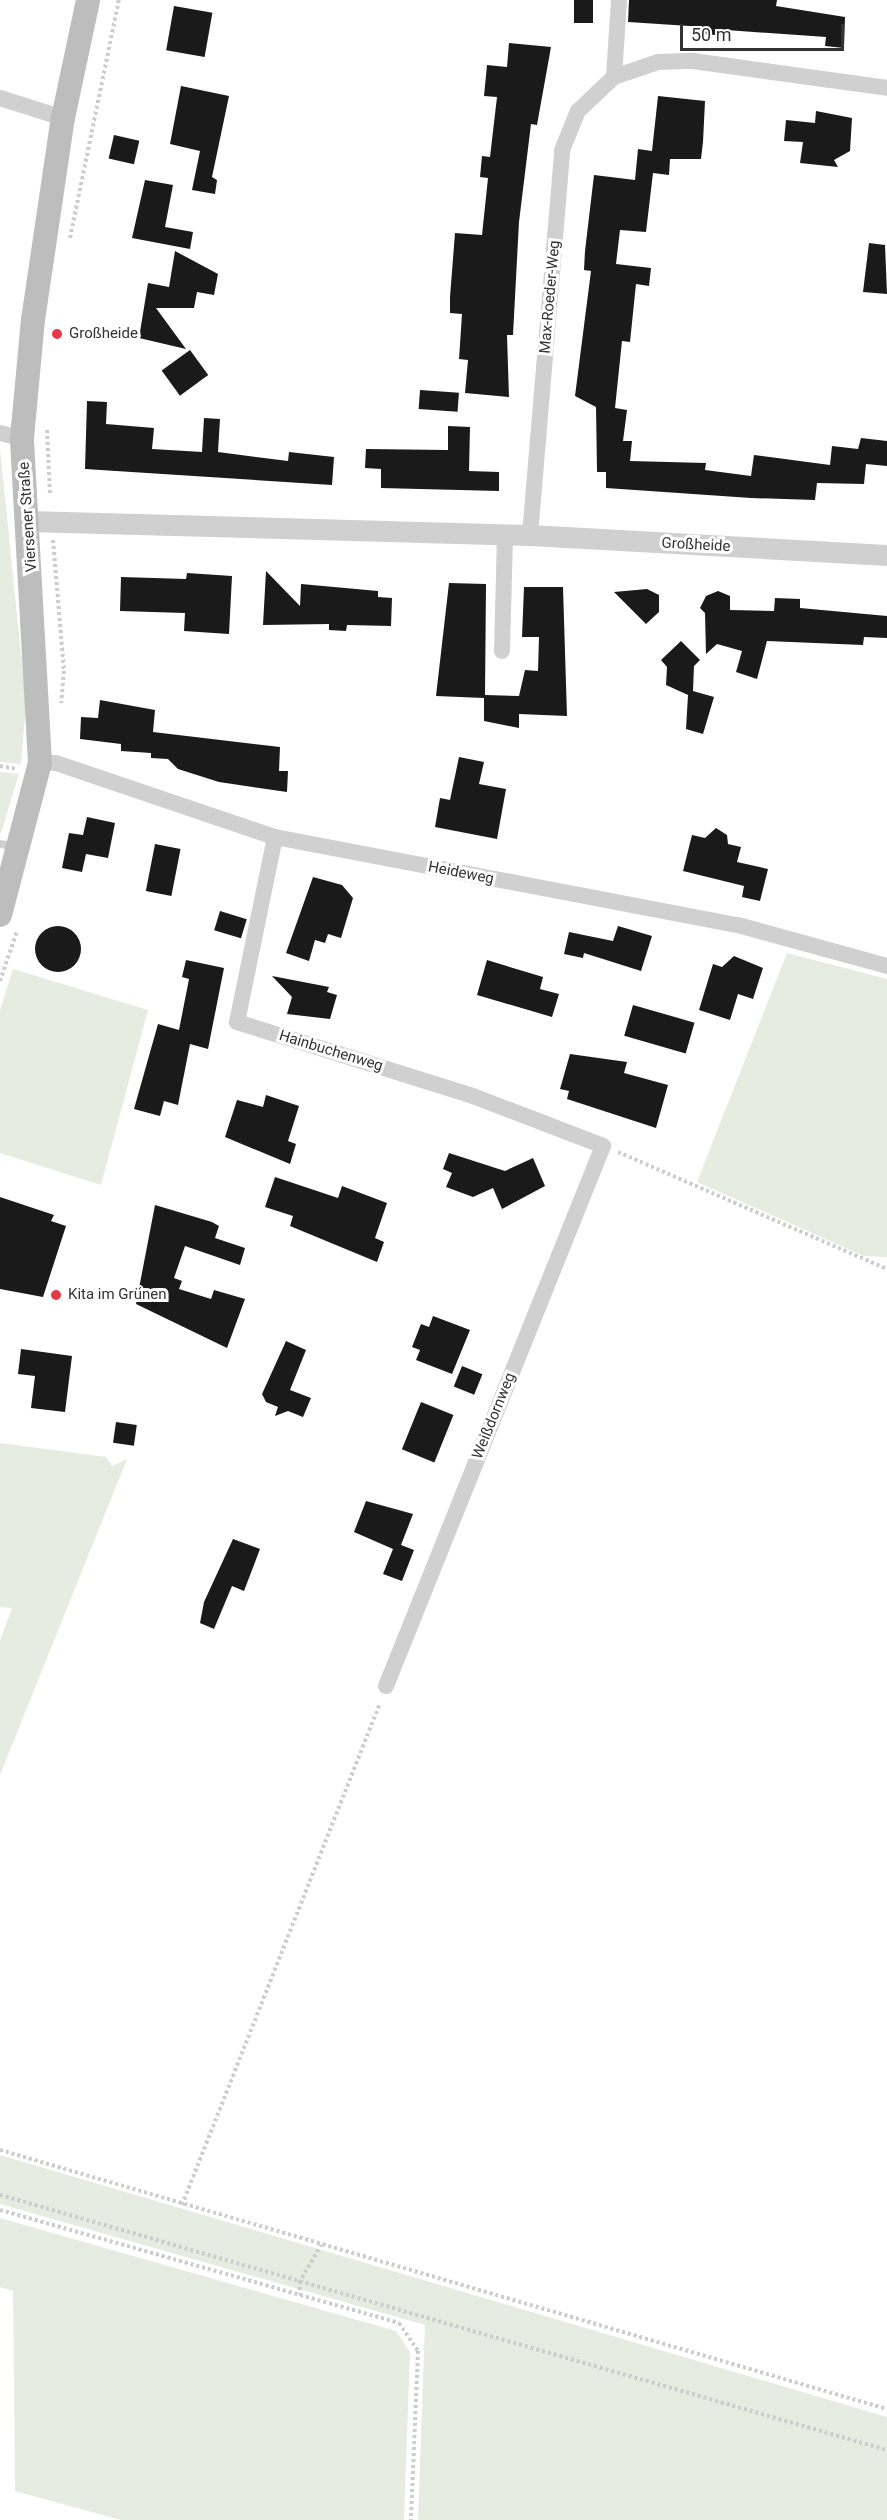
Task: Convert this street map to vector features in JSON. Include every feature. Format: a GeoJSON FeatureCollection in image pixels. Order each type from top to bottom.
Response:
{"type":"FeatureCollection","features":[{"type":"Feature","properties":{"kind":"main road","name":"Viersener Straße"},"geometry":{"type":"LineString","coordinates":[[10,917],[10,846],[40,763],[40,522],[11,436],[63,118],[88,0]]}},
{"type":"Feature","properties":{"kind":"street"},"geometry":{"type":"LineString","coordinates":[[614,77],[619,0]]}},
{"type":"Feature","properties":{"kind":"street","name":"Max-Roeder-Weg"},"geometry":{"type":"LineString","coordinates":[[530,535],[562,150],[578,111],[614,77],[658,63],[693,61],[887,88]]}},
{"type":"Feature","properties":{"kind":"street"},"geometry":{"type":"LineString","coordinates":[[0,98],[63,118]]}},
{"type":"Feature","properties":{"kind":"street","name":"Großheide"},"geometry":{"type":"LineString","coordinates":[[40,522],[505,534],[887,555]]}},
{"type":"Feature","properties":{"kind":"street"},"geometry":{"type":"LineString","coordinates":[[502,651],[505,534]]}},
{"type":"Feature","properties":{"kind":"street","name":"Heideweg"},"geometry":{"type":"LineString","coordinates":[[40,763],[56,763],[275,837],[738,925],[887,966]]}},
{"type":"Feature","properties":{"kind":"street","name":"Hainbuchenweg"},"geometry":{"type":"LineString","coordinates":[[275,837],[237,1022],[473,1096],[603,1146]]}},
{"type":"Feature","properties":{"kind":"street","name":"Weißdornweg"},"geometry":{"type":"LineString","coordinates":[[386,1686],[603,1146]]}},
{"type":"Feature","properties":{"kind":"path"},"geometry":{"type":"LineString","coordinates":[[70,243],[119,0]]}},
{"type":"Feature","properties":{"kind":"path"},"geometry":{"type":"LineString","coordinates":[[47,418],[40,522],[64,671],[60,717]]}},
{"type":"Feature","properties":{"kind":"path"},"geometry":{"type":"LineString","coordinates":[[0,981],[10,917]]}},
{"type":"Feature","properties":{"kind":"path"},"geometry":{"type":"LineString","coordinates":[[603,1146],[887,1269]]}},
{"type":"Feature","properties":{"kind":"path"},"geometry":{"type":"LineString","coordinates":[[182,2205],[386,1686]]}},
{"type":"Feature","properties":{"kind":"path"},"geometry":{"type":"LineString","coordinates":[[0,2150],[887,2409]]}},
{"type":"Feature","properties":{"kind":"path"},"geometry":{"type":"LineString","coordinates":[[0,2195],[299,2283],[887,2450]]}},
{"type":"Feature","properties":{"kind":"path"},"geometry":{"type":"LineString","coordinates":[[0,2210],[399,2323],[418,2351],[411,2520]]}},
{"type":"Feature","properties":{"kind":"path"},"geometry":{"type":"LineString","coordinates":[[301,2296],[299,2283],[321,2245]]}},
{"type":"Feature","properties":{"kind":"shaded area"},"geometry":{"type":"Polygon","coordinates":[[[0,449],[26,703],[21,764],[0,762],[0,449]]]}},
{"type":"Feature","properties":{"kind":"shaded area"},"geometry":{"type":"Polygon","coordinates":[[[0,772],[19,774],[1,833],[0,833],[0,772]]]}},
{"type":"Feature","properties":{"kind":"shaded area"},"geometry":{"type":"Polygon","coordinates":[[[787,953],[887,979],[887,1257],[864,1256],[697,1182],[787,953]]]}},
{"type":"Feature","properties":{"kind":"shaded area"},"geometry":{"type":"Polygon","coordinates":[[[13,969],[148,1010],[101,1185],[0,1153],[0,1010],[13,969]]]}},
{"type":"Feature","properties":{"kind":"shaded area"},"geometry":{"type":"Polygon","coordinates":[[[0,1443],[106,1457],[112,1466],[127,1459],[0,1775],[0,1641],[12,1608],[0,1607],[0,1443]]]}},
{"type":"Feature","properties":{"kind":"shaded area"},"geometry":{"type":"Polygon","coordinates":[[[0,2155],[887,2417],[887,2520],[418,2520],[425,2325],[0,2204],[0,2155]]]}},
{"type":"Feature","properties":{"kind":"shaded area"},"geometry":{"type":"Polygon","coordinates":[[[0,2218],[396,2331],[410,2352],[404,2520],[121,2520],[15,2491],[13,2291],[0,2287],[0,2218]]]}},
{"type":"Feature","properties":{"kind":"building"},"geometry":{"type":"Polygon","coordinates":[[[574,0],[593,0],[593,23],[574,23],[574,0]]]}},
{"type":"Feature","properties":{"kind":"building"},"geometry":{"type":"Polygon","coordinates":[[[629,0],[777,0],[776,6],[845,17],[844,48],[825,46],[826,37],[726,30],[726,36],[704,34],[705,27],[628,22],[629,0]]]}},
{"type":"Feature","properties":{"kind":"building"},"geometry":{"type":"Polygon","coordinates":[[[174,6],[212,13],[205,57],[166,50],[174,6]]]}},
{"type":"Feature","properties":{"kind":"building"},"geometry":{"type":"Polygon","coordinates":[[[509,43],[551,47],[537,125],[531,124],[519,222],[513,335],[507,335],[509,397],[465,393],[468,360],[459,359],[462,314],[450,313],[450,297],[455,233],[482,235],[488,178],[480,177],[482,156],[490,157],[497,97],[484,96],[487,65],[507,67],[509,43]]]}},
{"type":"Feature","properties":{"kind":"building"},"geometry":{"type":"Polygon","coordinates":[[[181,86],[229,96],[212,177],[217,180],[215,194],[192,190],[200,151],[170,144],[181,86]]]}},
{"type":"Feature","properties":{"kind":"building"},"geometry":{"type":"Polygon","coordinates":[[[658,96],[705,101],[703,142],[701,159],[670,159],[669,175],[653,173],[646,232],[620,230],[616,264],[651,268],[649,286],[636,284],[630,342],[622,341],[615,408],[627,410],[623,441],[632,441],[630,461],[706,463],[705,470],[751,476],[754,455],[830,465],[832,446],[858,449],[861,438],[887,441],[887,466],[866,464],[864,484],[817,483],[815,500],[751,498],[606,488],[606,472],[597,472],[596,407],[575,396],[591,271],[584,270],[594,175],[635,180],[638,149],[652,151],[658,96]]]}},
{"type":"Feature","properties":{"kind":"building"},"geometry":{"type":"Polygon","coordinates":[[[816,111],[852,118],[850,151],[834,160],[838,167],[800,163],[803,142],[784,141],[786,120],[815,123],[816,111]]]}},
{"type":"Feature","properties":{"kind":"building"},"geometry":{"type":"Polygon","coordinates":[[[114,135],[139,141],[134,164],[109,158],[114,135]]]}},
{"type":"Feature","properties":{"kind":"building"},"geometry":{"type":"Polygon","coordinates":[[[145,180],[173,185],[165,227],[193,232],[190,249],[132,238],[145,180]]]}},
{"type":"Feature","properties":{"kind":"building"},"geometry":{"type":"Polygon","coordinates":[[[869,243],[885,245],[887,294],[863,292],[869,243]]]}},
{"type":"Feature","properties":{"kind":"building"},"geometry":{"type":"Polygon","coordinates":[[[175,251],[218,274],[214,295],[197,292],[194,308],[156,308],[186,349],[139,338],[148,283],[169,287],[175,251]]]}},
{"type":"Feature","properties":{"kind":"building"},"geometry":{"type":"Polygon","coordinates":[[[190,350],[208,375],[180,396],[162,371],[190,350]]]}},
{"type":"Feature","properties":{"kind":"building"},"geometry":{"type":"Polygon","coordinates":[[[420,390],[459,393],[458,412],[419,409],[420,390]]]}},
{"type":"Feature","properties":{"kind":"building"},"geometry":{"type":"Polygon","coordinates":[[[87,401],[107,402],[106,424],[154,428],[152,449],[202,452],[204,418],[220,419],[218,452],[288,461],[289,452],[334,457],[332,485],[85,469],[87,401]]]}},
{"type":"Feature","properties":{"kind":"building"},"geometry":{"type":"Polygon","coordinates":[[[448,426],[470,427],[469,471],[499,472],[499,491],[381,488],[381,469],[365,468],[366,449],[448,450],[448,426]]]}},
{"type":"Feature","properties":{"kind":"building"},"geometry":{"type":"Polygon","coordinates":[[[266,571],[300,606],[301,584],[378,591],[378,597],[392,598],[391,626],[347,625],[346,631],[329,630],[329,624],[263,625],[266,571]]]}},
{"type":"Feature","properties":{"kind":"building"},"geometry":{"type":"Polygon","coordinates":[[[187,573],[232,576],[229,634],[184,631],[185,613],[120,611],[121,577],[186,579],[187,573]]]}},
{"type":"Feature","properties":{"kind":"building"},"geometry":{"type":"Polygon","coordinates":[[[449,583],[486,584],[485,695],[519,696],[525,670],[538,671],[539,637],[522,637],[524,587],[563,587],[567,716],[519,714],[519,728],[484,721],[484,698],[436,696],[449,583]]]}},
{"type":"Feature","properties":{"kind":"building"},"geometry":{"type":"Polygon","coordinates":[[[647,589],[659,595],[659,612],[646,624],[614,592],[647,589]]]}},
{"type":"Feature","properties":{"kind":"building"},"geometry":{"type":"Polygon","coordinates":[[[718,591],[730,596],[730,610],[774,611],[775,598],[800,599],[800,608],[887,616],[887,638],[864,637],[863,645],[767,641],[757,679],[736,672],[742,651],[717,644],[706,654],[705,613],[700,608],[706,596],[718,591]]]}},
{"type":"Feature","properties":{"kind":"building"},"geometry":{"type":"Polygon","coordinates":[[[681,641],[700,660],[694,666],[693,691],[714,697],[703,734],[686,729],[688,695],[666,685],[667,667],[661,660],[681,641]]]}},
{"type":"Feature","properties":{"kind":"building"},"geometry":{"type":"Polygon","coordinates":[[[100,700],[155,710],[153,732],[280,747],[279,771],[288,771],[287,792],[219,782],[178,769],[168,759],[151,758],[151,753],[121,751],[121,744],[80,739],[81,717],[98,718],[100,700]]]}},
{"type":"Feature","properties":{"kind":"building"},"geometry":{"type":"Polygon","coordinates":[[[459,757],[484,762],[479,784],[506,789],[497,839],[435,827],[440,798],[450,800],[459,757]]]}},
{"type":"Feature","properties":{"kind":"building"},"geometry":{"type":"Polygon","coordinates":[[[87,817],[115,823],[108,858],[86,854],[82,872],[62,868],[69,833],[83,835],[87,817]]]}},
{"type":"Feature","properties":{"kind":"building"},"geometry":{"type":"Polygon","coordinates":[[[716,828],[727,835],[728,844],[741,847],[737,862],[768,869],[760,901],[742,897],[744,886],[683,871],[692,835],[705,838],[716,828]]]}},
{"type":"Feature","properties":{"kind":"building"},"geometry":{"type":"Polygon","coordinates":[[[155,844],[181,849],[171,896],[146,891],[155,844]]]}},
{"type":"Feature","properties":{"kind":"building"},"geometry":{"type":"Polygon","coordinates":[[[313,877],[342,885],[353,898],[341,938],[328,934],[325,943],[315,940],[309,961],[286,953],[313,877]]]}},
{"type":"Feature","properties":{"kind":"building"},"geometry":{"type":"Polygon","coordinates":[[[220,911],[247,919],[241,938],[214,930],[220,911]]]}},
{"type":"Feature","properties":{"kind":"building"},"geometry":{"type":"Polygon","coordinates":[[[58,926],[74,933],[81,949],[74,965],[58,972],[42,965],[35,949],[42,933],[58,926]]]}},
{"type":"Feature","properties":{"kind":"building"},"geometry":{"type":"Polygon","coordinates":[[[618,926],[652,936],[641,971],[584,953],[583,958],[564,954],[569,932],[613,941],[618,926]]]}},
{"type":"Feature","properties":{"kind":"building"},"geometry":{"type":"Polygon","coordinates":[[[734,956],[763,968],[753,999],[738,994],[730,1020],[699,1010],[713,964],[722,967],[734,956]]]}},
{"type":"Feature","properties":{"kind":"building"},"geometry":{"type":"Polygon","coordinates":[[[186,960],[224,968],[208,1049],[190,1044],[178,1105],[164,1101],[160,1116],[134,1109],[158,1024],[179,1030],[189,979],[182,977],[186,960]]]}},
{"type":"Feature","properties":{"kind":"building"},"geometry":{"type":"Polygon","coordinates":[[[487,960],[543,977],[540,989],[559,994],[552,1017],[477,995],[487,960]]]}},
{"type":"Feature","properties":{"kind":"building"},"geometry":{"type":"Polygon","coordinates":[[[272,976],[329,987],[327,992],[337,995],[330,1019],[287,1014],[292,997],[272,976]]]}},
{"type":"Feature","properties":{"kind":"building"},"geometry":{"type":"Polygon","coordinates":[[[633,1005],[695,1023],[686,1053],[624,1036],[633,1005]]]}},
{"type":"Feature","properties":{"kind":"building"},"geometry":{"type":"Polygon","coordinates":[[[570,1054],[627,1062],[624,1073],[668,1085],[656,1128],[567,1099],[569,1091],[560,1089],[570,1054]]]}},
{"type":"Feature","properties":{"kind":"building"},"geometry":{"type":"Polygon","coordinates":[[[266,1095],[299,1106],[288,1141],[296,1144],[290,1164],[225,1137],[237,1100],[263,1107],[266,1095]]]}},
{"type":"Feature","properties":{"kind":"building"},"geometry":{"type":"Polygon","coordinates":[[[449,1153],[505,1171],[533,1158],[545,1186],[502,1209],[493,1188],[473,1197],[446,1187],[452,1173],[443,1169],[449,1153]]]}},
{"type":"Feature","properties":{"kind":"building"},"geometry":{"type":"Polygon","coordinates":[[[275,1177],[338,1198],[342,1186],[387,1203],[375,1238],[384,1242],[377,1262],[290,1226],[293,1216],[265,1207],[275,1177]]]}},
{"type":"Feature","properties":{"kind":"building"},"geometry":{"type":"Polygon","coordinates":[[[0,1197],[54,1215],[51,1221],[66,1226],[43,1297],[0,1289],[0,1197]]]}},
{"type":"Feature","properties":{"kind":"building"},"geometry":{"type":"Polygon","coordinates":[[[155,1205],[212,1222],[219,1226],[215,1238],[245,1248],[240,1265],[185,1246],[174,1278],[182,1281],[179,1289],[211,1299],[214,1290],[245,1299],[227,1348],[136,1304],[155,1205]]]}},
{"type":"Feature","properties":{"kind":"building"},"geometry":{"type":"Polygon","coordinates":[[[433,1316],[470,1330],[452,1374],[416,1360],[420,1350],[412,1347],[421,1324],[429,1327],[433,1316]]]}},
{"type":"Feature","properties":{"kind":"building"},"geometry":{"type":"Polygon","coordinates":[[[286,1341],[306,1350],[290,1390],[311,1398],[303,1417],[288,1411],[275,1416],[278,1407],[266,1402],[262,1394],[286,1341]]]}},
{"type":"Feature","properties":{"kind":"building"},"geometry":{"type":"Polygon","coordinates":[[[21,1349],[72,1356],[65,1412],[31,1408],[35,1376],[18,1374],[21,1349]]]}},
{"type":"Feature","properties":{"kind":"building"},"geometry":{"type":"Polygon","coordinates":[[[462,1366],[482,1374],[474,1395],[454,1386],[462,1366]]]}},
{"type":"Feature","properties":{"kind":"building"},"geometry":{"type":"Polygon","coordinates":[[[421,1402],[453,1415],[434,1462],[402,1449],[421,1402]]]}},
{"type":"Feature","properties":{"kind":"building"},"geometry":{"type":"Polygon","coordinates":[[[116,1422],[137,1425],[134,1446],[113,1443],[116,1422]]]}},
{"type":"Feature","properties":{"kind":"building"},"geometry":{"type":"Polygon","coordinates":[[[366,1501],[413,1514],[401,1545],[414,1550],[402,1581],[383,1574],[393,1549],[354,1532],[366,1501]]]}},
{"type":"Feature","properties":{"kind":"building"},"geometry":{"type":"Polygon","coordinates":[[[233,1539],[260,1549],[244,1591],[232,1586],[214,1629],[200,1623],[204,1602],[233,1539]]]}},
{"type":"Feature","properties":{"kind":"place","name":"Großheide"},"geometry":{"type":"Point","coordinates":[57,334]}},
{"type":"Feature","properties":{"kind":"place","name":"Kita im Grünen"},"geometry":{"type":"Point","coordinates":[56,1295]}}]}
